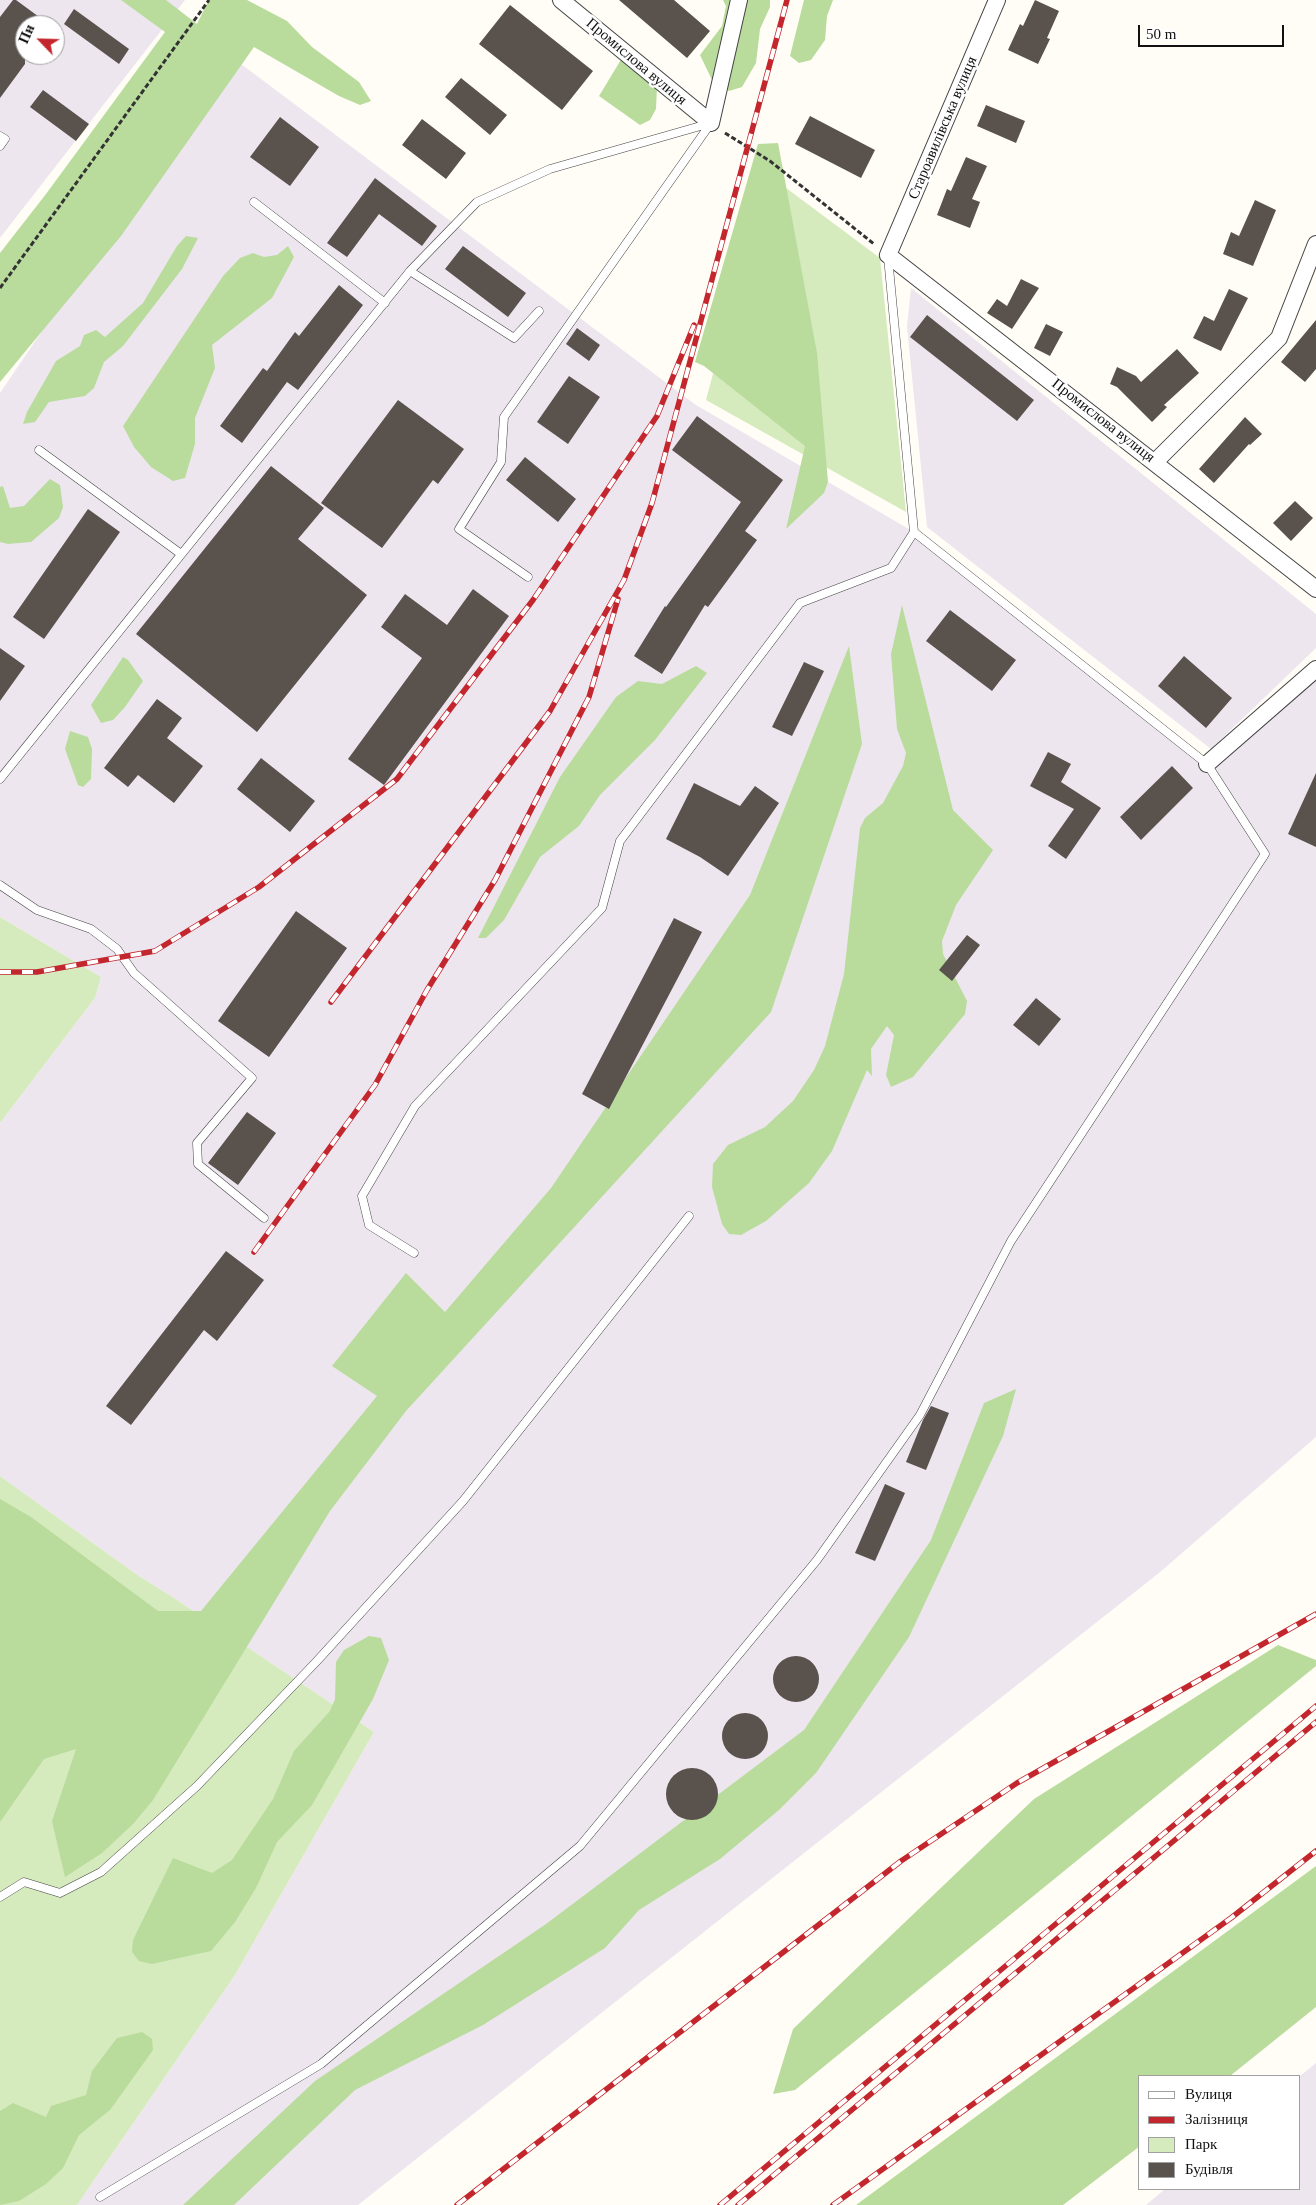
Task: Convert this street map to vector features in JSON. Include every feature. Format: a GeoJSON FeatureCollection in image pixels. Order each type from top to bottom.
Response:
{"type":"FeatureCollection","features":[{"type":"Feature","properties":{"kind":"street","name":"Промислова вулиця"},"geometry":{"type":"LineString","coordinates":[[561,0],[710,124]]}},
{"type":"Feature","properties":{"kind":"street"},"geometry":{"type":"LineString","coordinates":[[710,124],[739,0]]}},
{"type":"Feature","properties":{"kind":"street","name":"Староавилівська вулиця"},"geometry":{"type":"LineString","coordinates":[[888,255],[997,0]]}},
{"type":"Feature","properties":{"kind":"street"},"geometry":{"type":"LineString","coordinates":[[1155,462],[1279,338],[1316,244]]}},
{"type":"Feature","properties":{"kind":"street","name":"Промислова вулиця"},"geometry":{"type":"LineString","coordinates":[[888,255],[1316,589]]}},
{"type":"Feature","properties":{"kind":"street"},"geometry":{"type":"LineString","coordinates":[[1207,764],[1316,669]]}},
{"type":"Feature","properties":{"kind":"lane"},"geometry":{"type":"LineString","coordinates":[[0,779],[410,272],[477,202],[550,169],[710,124]]}},
{"type":"Feature","properties":{"kind":"lane"},"geometry":{"type":"LineString","coordinates":[[528,577],[459,529],[501,462],[504,417],[710,124]]}},
{"type":"Feature","properties":{"kind":"lane"},"geometry":{"type":"LineString","coordinates":[[0,136],[5,140],[0,146]]}},
{"type":"Feature","properties":{"kind":"lane"},"geometry":{"type":"LineString","coordinates":[[254,202],[385,303]]}},
{"type":"Feature","properties":{"kind":"lane"},"geometry":{"type":"LineString","coordinates":[[414,1253],[369,1225],[362,1196],[415,1106],[602,908],[620,842],[800,603],[891,568],[914,532],[888,255]]}},
{"type":"Feature","properties":{"kind":"lane"},"geometry":{"type":"LineString","coordinates":[[410,272],[514,338],[540,311]]}},
{"type":"Feature","properties":{"kind":"lane"},"geometry":{"type":"LineString","coordinates":[[39,450],[181,554]]}},
{"type":"Feature","properties":{"kind":"lane"},"geometry":{"type":"LineString","coordinates":[[100,2197],[321,2064],[580,1846],[817,1560],[920,1415],[1011,1241],[1265,854],[1207,764],[914,532]]}},
{"type":"Feature","properties":{"kind":"lane"},"geometry":{"type":"LineString","coordinates":[[0,885],[37,910],[91,929],[117,949],[134,973],[252,1078],[197,1143],[198,1164],[264,1218]]}},
{"type":"Feature","properties":{"kind":"lane"},"geometry":{"type":"LineString","coordinates":[[0,1897],[24,1882],[60,1892],[101,1872],[197,1786],[316,1662],[463,1501],[689,1216]]}},
{"type":"Feature","properties":{"kind":"path"},"geometry":{"type":"LineString","coordinates":[[0,288],[209,0]]}},
{"type":"Feature","properties":{"kind":"path"},"geometry":{"type":"LineString","coordinates":[[710,124],[770,161],[888,255]]}},
{"type":"Feature","properties":{"kind":"shaded area"},"geometry":{"type":"Polygon","coordinates":[[[0,0],[185,0],[0,238],[0,0]]]}},
{"type":"Feature","properties":{"kind":"shaded area"},"geometry":{"type":"Polygon","coordinates":[[[229,55],[696,405],[914,532],[1206,764],[1316,669],[1316,1437],[1159,1573],[358,2205],[77,2205],[235,1975],[374,1732],[136,1574],[0,1476],[0,1123],[95,998],[101,977],[0,917],[0,393],[229,55]]]}},
{"type":"Feature","properties":{"kind":"shaded area"},"geometry":{"type":"Polygon","coordinates":[[[911,288],[1316,614],[1316,648],[1211,749],[927,527],[907,327],[911,288]]]}},
{"type":"Feature","properties":{"kind":"shaded area"},"geometry":{"type":"Polygon","coordinates":[[[1316,2063],[1316,2205],[1146,2205],[1164,2190],[1301,2190],[1301,2075],[1316,2063]]]}},
{"type":"Feature","properties":{"kind":"green space"},"geometry":{"type":"Polygon","coordinates":[[[121,0],[166,0],[197,24],[209,0],[247,0],[287,21],[312,47],[359,82],[371,101],[360,105],[339,96],[254,47],[121,236],[0,382],[0,253],[46,194],[165,32],[121,0]]]}},
{"type":"Feature","properties":{"kind":"green space"},"geometry":{"type":"Polygon","coordinates":[[[551,0],[567,0],[657,86],[656,109],[650,120],[640,125],[599,96],[622,58],[551,0]]]}},
{"type":"Feature","properties":{"kind":"green space"},"geometry":{"type":"Polygon","coordinates":[[[723,0],[770,0],[770,7],[760,29],[756,63],[742,87],[729,91],[712,80],[700,55],[722,26],[726,6],[723,0]]]}},
{"type":"Feature","properties":{"kind":"green space"},"geometry":{"type":"Polygon","coordinates":[[[804,0],[833,0],[827,16],[825,40],[811,60],[799,63],[790,56],[804,0]]]}},
{"type":"Feature","properties":{"kind":"green space"},"geometry":{"type":"Polygon","coordinates":[[[778,143],[817,353],[828,482],[824,493],[786,529],[805,446],[704,366],[695,362],[758,144],[778,143]]]}},
{"type":"Feature","properties":{"kind":"green space"},"geometry":{"type":"Polygon","coordinates":[[[766,173],[880,258],[906,512],[706,400],[766,173]]]}},
{"type":"Feature","properties":{"kind":"green space"},"geometry":{"type":"Polygon","coordinates":[[[186,236],[198,238],[182,269],[123,346],[104,362],[94,388],[85,396],[49,402],[35,422],[23,424],[27,412],[56,361],[80,346],[84,335],[96,330],[105,337],[143,303],[177,246],[186,236]]]}},
{"type":"Feature","properties":{"kind":"green space"},"geometry":{"type":"Polygon","coordinates":[[[288,246],[294,257],[272,298],[212,345],[215,368],[195,418],[195,444],[185,478],[173,481],[151,467],[134,447],[123,426],[223,276],[240,258],[253,253],[264,257],[277,255],[288,246]]]}},
{"type":"Feature","properties":{"kind":"green space"},"geometry":{"type":"Polygon","coordinates":[[[50,479],[60,485],[63,507],[59,518],[31,542],[8,544],[0,542],[0,487],[3,486],[10,508],[24,506],[50,479]]]}},
{"type":"Feature","properties":{"kind":"green space"},"geometry":{"type":"Polygon","coordinates":[[[902,605],[953,810],[993,850],[956,905],[942,941],[943,954],[967,1001],[965,1014],[913,1077],[891,1087],[886,1075],[894,1035],[887,1026],[871,1049],[872,1076],[867,1070],[832,1151],[809,1183],[766,1221],[741,1235],[729,1234],[722,1224],[712,1187],[713,1164],[728,1145],[765,1127],[793,1101],[814,1070],[825,1046],[844,974],[860,828],[865,818],[883,803],[903,766],[906,753],[897,729],[891,654],[902,605]]]}},
{"type":"Feature","properties":{"kind":"green space"},"geometry":{"type":"Polygon","coordinates":[[[849,646],[862,744],[771,1012],[406,1411],[330,1511],[153,1800],[133,1824],[102,1853],[65,1877],[52,1821],[76,1749],[44,1759],[0,1822],[0,1499],[31,1517],[158,1611],[201,1611],[377,1396],[332,1366],[406,1273],[445,1312],[551,1188],[750,895],[849,646]]]}},
{"type":"Feature","properties":{"kind":"green space"},"geometry":{"type":"Polygon","coordinates":[[[123,657],[128,660],[143,681],[125,707],[113,720],[101,723],[91,705],[123,657]]]}},
{"type":"Feature","properties":{"kind":"green space"},"geometry":{"type":"Polygon","coordinates":[[[696,666],[707,673],[655,740],[600,795],[579,826],[540,857],[504,920],[486,938],[478,938],[560,777],[616,697],[638,681],[662,684],[696,666]]]}},
{"type":"Feature","properties":{"kind":"green space"},"geometry":{"type":"Polygon","coordinates":[[[70,731],[88,737],[92,749],[91,779],[83,787],[78,785],[65,749],[70,731]]]}},
{"type":"Feature","properties":{"kind":"green space"},"geometry":{"type":"Polygon","coordinates":[[[0,917],[101,977],[95,998],[0,1123],[0,917]]]}},
{"type":"Feature","properties":{"kind":"green space"},"geometry":{"type":"Polygon","coordinates":[[[1016,1389],[1003,1436],[909,1637],[816,1773],[779,1810],[720,1859],[639,1910],[605,1948],[483,2025],[355,2090],[234,2205],[183,2205],[315,2081],[546,1924],[804,1730],[931,1540],[984,1403],[1016,1389]]]}},
{"type":"Feature","properties":{"kind":"green space"},"geometry":{"type":"Polygon","coordinates":[[[0,1476],[136,1574],[374,1732],[235,1975],[77,2205],[0,2205],[0,1476]]]}},
{"type":"Feature","properties":{"kind":"green space"},"geometry":{"type":"Polygon","coordinates":[[[369,1636],[381,1638],[389,1660],[373,1699],[312,1805],[277,1842],[256,1888],[235,1922],[211,1951],[152,1964],[139,1961],[132,1952],[133,1940],[173,1858],[212,1873],[232,1860],[273,1799],[294,1751],[330,1711],[335,1699],[336,1662],[344,1650],[369,1636]]]}},
{"type":"Feature","properties":{"kind":"green space"},"geometry":{"type":"Polygon","coordinates":[[[1278,1645],[1316,1660],[1316,1666],[795,2090],[773,2094],[793,2029],[1034,1799],[1278,1645]]]}},
{"type":"Feature","properties":{"kind":"green space"},"geometry":{"type":"Polygon","coordinates":[[[1316,1866],[1316,2007],[1231,2075],[1138,2075],[1138,2148],[1063,2205],[856,2205],[1316,1866]]]}},
{"type":"Feature","properties":{"kind":"green space"},"geometry":{"type":"Polygon","coordinates":[[[142,2032],[152,2039],[153,2050],[110,2110],[79,2135],[63,2168],[46,2184],[19,2201],[0,2205],[0,2111],[13,2103],[46,2117],[51,2106],[86,2095],[92,2071],[117,2038],[142,2032]]]}},
{"type":"Feature","properties":{"kind":"building"},"geometry":{"type":"Polygon","coordinates":[[[13,0],[16,0],[36,15],[15,15],[15,65],[24,65],[0,98],[0,17],[13,0]]]}},
{"type":"Feature","properties":{"kind":"building"},"geometry":{"type":"Polygon","coordinates":[[[619,0],[674,0],[710,31],[687,58],[619,0]]]}},
{"type":"Feature","properties":{"kind":"building"},"geometry":{"type":"Polygon","coordinates":[[[1035,0],[1059,11],[1047,38],[1050,39],[1038,64],[1008,50],[1020,24],[1023,26],[1035,0]]]}},
{"type":"Feature","properties":{"kind":"building"},"geometry":{"type":"Polygon","coordinates":[[[510,5],[593,71],[562,110],[479,44],[510,5]]]}},
{"type":"Feature","properties":{"kind":"building"},"geometry":{"type":"Polygon","coordinates":[[[74,9],[129,49],[119,64],[65,25],[74,9]]]}},
{"type":"Feature","properties":{"kind":"building"},"geometry":{"type":"Polygon","coordinates":[[[461,78],[507,115],[490,135],[445,97],[461,78]]]}},
{"type":"Feature","properties":{"kind":"building"},"geometry":{"type":"Polygon","coordinates":[[[43,90],[89,124],[76,141],[30,107],[43,90]]]}},
{"type":"Feature","properties":{"kind":"building"},"geometry":{"type":"Polygon","coordinates":[[[986,105],[1025,121],[1016,143],[977,126],[986,105]]]}},
{"type":"Feature","properties":{"kind":"building"},"geometry":{"type":"Polygon","coordinates":[[[810,116],[875,150],[861,178],[795,144],[810,116]]]}},
{"type":"Feature","properties":{"kind":"building"},"geometry":{"type":"Polygon","coordinates":[[[280,117],[319,147],[290,186],[250,157],[280,117]]]}},
{"type":"Feature","properties":{"kind":"building"},"geometry":{"type":"Polygon","coordinates":[[[422,119],[466,153],[446,179],[402,145],[422,119]]]}},
{"type":"Feature","properties":{"kind":"building"},"geometry":{"type":"Polygon","coordinates":[[[966,157],[987,166],[972,199],[980,202],[970,228],[937,215],[947,189],[951,191],[966,157]]]}},
{"type":"Feature","properties":{"kind":"building"},"geometry":{"type":"Polygon","coordinates":[[[375,178],[437,226],[422,246],[379,214],[347,257],[327,243],[375,178]]]}},
{"type":"Feature","properties":{"kind":"building"},"geometry":{"type":"Polygon","coordinates":[[[1255,200],[1276,210],[1253,266],[1223,254],[1231,232],[1239,236],[1255,200]]]}},
{"type":"Feature","properties":{"kind":"building"},"geometry":{"type":"Polygon","coordinates":[[[463,246],[526,293],[508,317],[445,269],[463,246]]]}},
{"type":"Feature","properties":{"kind":"building"},"geometry":{"type":"Polygon","coordinates":[[[1021,279],[1039,288],[1012,329],[987,313],[997,299],[1007,306],[1021,279]]]}},
{"type":"Feature","properties":{"kind":"building"},"geometry":{"type":"Polygon","coordinates":[[[339,285],[363,305],[298,390],[287,382],[242,443],[220,426],[263,368],[267,371],[295,332],[299,336],[339,285]]]}},
{"type":"Feature","properties":{"kind":"building"},"geometry":{"type":"Polygon","coordinates":[[[1229,289],[1248,298],[1221,351],[1193,338],[1204,316],[1214,321],[1229,289]]]}},
{"type":"Feature","properties":{"kind":"building"},"geometry":{"type":"Polygon","coordinates":[[[927,315],[1034,400],[1017,421],[910,337],[927,315]]]}},
{"type":"Feature","properties":{"kind":"building"},"geometry":{"type":"Polygon","coordinates":[[[1316,320],[1316,369],[1305,382],[1281,362],[1316,320]]]}},
{"type":"Feature","properties":{"kind":"building"},"geometry":{"type":"Polygon","coordinates":[[[1046,324],[1063,332],[1050,356],[1034,348],[1046,324]]]}},
{"type":"Feature","properties":{"kind":"building"},"geometry":{"type":"Polygon","coordinates":[[[577,328],[600,345],[589,361],[566,344],[577,328]]]}},
{"type":"Feature","properties":{"kind":"building"},"geometry":{"type":"Polygon","coordinates":[[[1177,349],[1199,373],[1164,405],[1167,407],[1152,422],[1117,387],[1110,384],[1117,367],[1136,376],[1141,382],[1177,349]]]}},
{"type":"Feature","properties":{"kind":"building"},"geometry":{"type":"Polygon","coordinates":[[[569,376],[600,397],[568,444],[537,422],[569,376]]]}},
{"type":"Feature","properties":{"kind":"building"},"geometry":{"type":"Polygon","coordinates":[[[398,400],[464,449],[438,484],[433,480],[382,548],[321,503],[398,400]]]}},
{"type":"Feature","properties":{"kind":"building"},"geometry":{"type":"Polygon","coordinates":[[[697,416],[783,480],[745,531],[757,540],[708,607],[705,605],[662,674],[634,656],[665,606],[741,502],[672,450],[697,416]]]}},
{"type":"Feature","properties":{"kind":"building"},"geometry":{"type":"Polygon","coordinates":[[[1245,417],[1262,434],[1249,444],[1214,483],[1199,469],[1245,417]]]}},
{"type":"Feature","properties":{"kind":"building"},"geometry":{"type":"Polygon","coordinates":[[[525,457],[576,499],[558,522],[506,480],[525,457]]]}},
{"type":"Feature","properties":{"kind":"building"},"geometry":{"type":"Polygon","coordinates":[[[271,466],[324,508],[298,539],[367,595],[257,732],[136,634],[271,466]]]}},
{"type":"Feature","properties":{"kind":"building"},"geometry":{"type":"Polygon","coordinates":[[[1295,501],[1313,518],[1291,541],[1273,523],[1295,501]]]}},
{"type":"Feature","properties":{"kind":"building"},"geometry":{"type":"Polygon","coordinates":[[[88,509],[120,532],[44,639],[13,617],[88,509]]]}},
{"type":"Feature","properties":{"kind":"building"},"geometry":{"type":"Polygon","coordinates":[[[473,589],[509,616],[384,785],[348,759],[422,658],[381,627],[405,594],[447,625],[473,589]]]}},
{"type":"Feature","properties":{"kind":"building"},"geometry":{"type":"Polygon","coordinates":[[[950,610],[1016,660],[992,691],[926,641],[950,610]]]}},
{"type":"Feature","properties":{"kind":"building"},"geometry":{"type":"Polygon","coordinates":[[[0,648],[25,666],[0,701],[0,648]]]}},
{"type":"Feature","properties":{"kind":"building"},"geometry":{"type":"Polygon","coordinates":[[[1184,656],[1232,698],[1206,728],[1158,686],[1184,656]]]}},
{"type":"Feature","properties":{"kind":"building"},"geometry":{"type":"Polygon","coordinates":[[[804,662],[824,671],[792,736],[772,727],[804,662]]]}},
{"type":"Feature","properties":{"kind":"building"},"geometry":{"type":"Polygon","coordinates":[[[157,699],[182,718],[167,738],[203,766],[174,803],[138,775],[128,787],[104,768],[157,699]]]}},
{"type":"Feature","properties":{"kind":"building"},"geometry":{"type":"Polygon","coordinates":[[[1048,752],[1071,764],[1061,782],[1101,808],[1066,859],[1048,846],[1074,809],[1030,786],[1048,752]]]}},
{"type":"Feature","properties":{"kind":"building"},"geometry":{"type":"Polygon","coordinates":[[[261,758],[315,801],[290,832],[237,789],[261,758]]]}},
{"type":"Feature","properties":{"kind":"building"},"geometry":{"type":"Polygon","coordinates":[[[1172,766],[1193,788],[1141,840],[1120,817],[1172,766]]]}},
{"type":"Feature","properties":{"kind":"building"},"geometry":{"type":"Polygon","coordinates":[[[1316,773],[1316,847],[1288,834],[1316,773]]]}},
{"type":"Feature","properties":{"kind":"building"},"geometry":{"type":"Polygon","coordinates":[[[694,783],[740,806],[755,786],[779,803],[728,876],[700,857],[666,839],[694,783]]]}},
{"type":"Feature","properties":{"kind":"building"},"geometry":{"type":"Polygon","coordinates":[[[296,911],[347,948],[269,1057],[218,1021],[296,911]]]}},
{"type":"Feature","properties":{"kind":"building"},"geometry":{"type":"Polygon","coordinates":[[[674,918],[702,932],[609,1109],[582,1094],[674,918]]]}},
{"type":"Feature","properties":{"kind":"building"},"geometry":{"type":"Polygon","coordinates":[[[967,935],[980,945],[952,981],[939,970],[967,935]]]}},
{"type":"Feature","properties":{"kind":"building"},"geometry":{"type":"Polygon","coordinates":[[[1036,998],[1061,1019],[1039,1046],[1013,1025],[1036,998]]]}},
{"type":"Feature","properties":{"kind":"building"},"geometry":{"type":"Polygon","coordinates":[[[247,1112],[276,1133],[238,1185],[208,1163],[247,1112]]]}},
{"type":"Feature","properties":{"kind":"building"},"geometry":{"type":"Polygon","coordinates":[[[226,1251],[264,1280],[217,1341],[204,1330],[131,1425],[106,1406],[226,1251]]]}},
{"type":"Feature","properties":{"kind":"building"},"geometry":{"type":"Polygon","coordinates":[[[931,1406],[949,1413],[926,1470],[906,1462],[923,1420],[931,1406]]]}},
{"type":"Feature","properties":{"kind":"building"},"geometry":{"type":"Polygon","coordinates":[[[885,1484],[905,1493],[875,1561],[855,1553],[885,1484]]]}},
{"type":"Feature","properties":{"kind":"building"},"geometry":{"type":"Polygon","coordinates":[[[792,1656],[800,1656],[809,1660],[815,1666],[819,1679],[815,1692],[809,1698],[800,1702],[792,1702],[783,1698],[777,1692],[773,1683],[773,1675],[777,1666],[783,1660],[792,1656]]]}},
{"type":"Feature","properties":{"kind":"building"},"geometry":{"type":"Polygon","coordinates":[[[741,1713],[749,1713],[758,1717],[764,1723],[768,1736],[764,1749],[758,1755],[749,1759],[741,1759],[732,1755],[726,1749],[722,1740],[722,1732],[726,1723],[732,1717],[741,1713]]]}},
{"type":"Feature","properties":{"kind":"building"},"geometry":{"type":"Polygon","coordinates":[[[692,1768],[706,1772],[714,1780],[718,1794],[714,1808],[706,1816],[692,1820],[678,1816],[670,1808],[666,1794],[670,1780],[678,1772],[692,1768]]]}},
{"type":"Feature","properties":{"kind":"railway"},"geometry":{"type":"LineString","coordinates":[[331,1002],[550,711],[624,580],[652,503],[787,0]]}},
{"type":"Feature","properties":{"kind":"railway"},"geometry":{"type":"LineString","coordinates":[[0,972],[37,972],[155,951],[259,887],[397,779],[533,600],[657,416],[694,325]]}},
{"type":"Feature","properties":{"kind":"railway"},"geometry":{"type":"LineString","coordinates":[[254,1252],[375,1085],[427,990],[495,880],[589,697],[618,599]]}},
{"type":"Feature","properties":{"kind":"railway"},"geometry":{"type":"LineString","coordinates":[[457,2205],[901,1861],[1017,1783],[1316,1614]]}},
{"type":"Feature","properties":{"kind":"railway"},"geometry":{"type":"LineString","coordinates":[[720,2205],[1316,1706]]}},
{"type":"Feature","properties":{"kind":"railway"},"geometry":{"type":"LineString","coordinates":[[738,2205],[1316,1722]]}},
{"type":"Feature","properties":{"kind":"railway"},"geometry":{"type":"LineString","coordinates":[[833,2205],[1231,1918],[1316,1851]]}}]}
